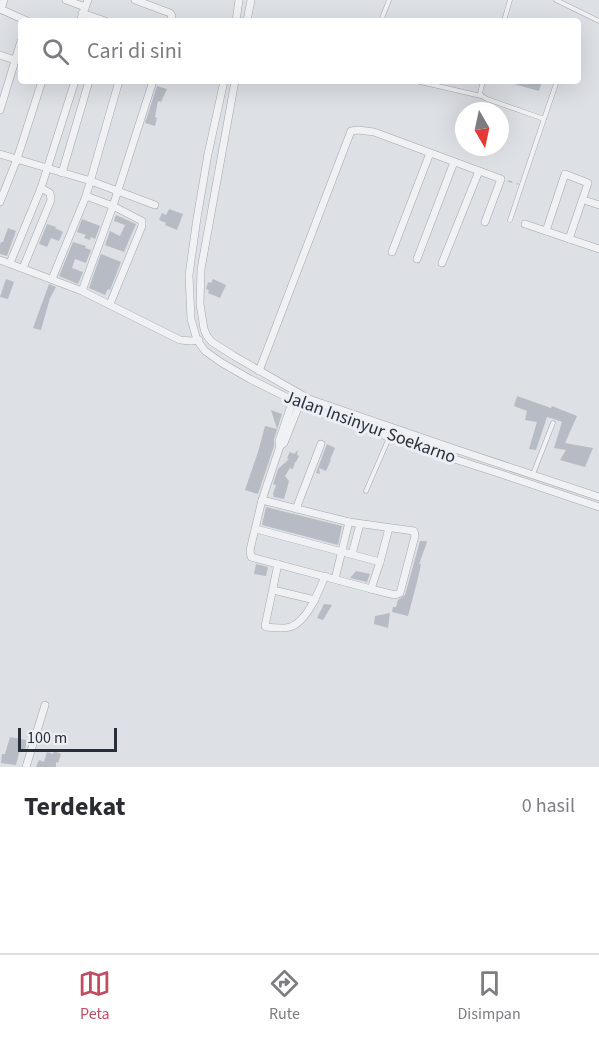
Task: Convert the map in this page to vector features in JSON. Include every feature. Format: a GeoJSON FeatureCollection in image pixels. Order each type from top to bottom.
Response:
{"type":"FeatureCollection","features":[{"type":"Feature","properties":{"kind":"street"},"geometry":{"type":"LineString","coordinates":[[0,20],[4,0]]}},
{"type":"Feature","properties":{"kind":"street"},"geometry":{"type":"LineString","coordinates":[[66,0],[99,18]]}},
{"type":"Feature","properties":{"kind":"street"},"geometry":{"type":"LineString","coordinates":[[135,0],[170,13],[171,18]]}},
{"type":"Feature","properties":{"kind":"street"},"geometry":{"type":"LineString","coordinates":[[236,18],[239,0]]}},
{"type":"Feature","properties":{"kind":"street"},"geometry":{"type":"LineString","coordinates":[[248,18],[251,0]]}},
{"type":"Feature","properties":{"kind":"street"},"geometry":{"type":"LineString","coordinates":[[1,9],[20,18]]}},
{"type":"Feature","properties":{"kind":"street"},"geometry":{"type":"LineString","coordinates":[[0,110],[18,50]]}},
{"type":"Feature","properties":{"kind":"street"},"geometry":{"type":"LineString","coordinates":[[0,55],[15,60]]}},
{"type":"Feature","properties":{"kind":"street"},"geometry":{"type":"LineString","coordinates":[[0,202],[17,159],[41,84]]}},
{"type":"Feature","properties":{"kind":"street"},"geometry":{"type":"LineString","coordinates":[[9,263],[41,188],[74,84]]}},
{"type":"Feature","properties":{"kind":"street"},"geometry":{"type":"LineString","coordinates":[[62,173],[88,84]]}},
{"type":"Feature","properties":{"kind":"street"},"geometry":{"type":"LineString","coordinates":[[52,279],[86,196],[118,84]]}},
{"type":"Feature","properties":{"kind":"street"},"geometry":{"type":"LineString","coordinates":[[82,291],[113,206],[152,84]]}},
{"type":"Feature","properties":{"kind":"street"},"geometry":{"type":"LineString","coordinates":[[197,340],[191,319],[190,261],[223,84]]}},
{"type":"Feature","properties":{"kind":"street"},"geometry":{"type":"LineString","coordinates":[[0,260],[82,291],[180,340],[191,341],[207,336],[200,304],[200,286],[234,84]]}},
{"type":"Feature","properties":{"kind":"street"},"geometry":{"type":"LineString","coordinates":[[259,371],[351,131],[374,132],[501,179],[485,222]]}},
{"type":"Feature","properties":{"kind":"street"},"geometry":{"type":"LineString","coordinates":[[212,135],[224,139]]}},
{"type":"Feature","properties":{"kind":"street"},"geometry":{"type":"LineString","coordinates":[[392,252],[430,153]]}},
{"type":"Feature","properties":{"kind":"street"},"geometry":{"type":"LineString","coordinates":[[0,154],[91,181],[155,205]]}},
{"type":"Feature","properties":{"kind":"street"},"geometry":{"type":"LineString","coordinates":[[417,259],[454,162]]}},
{"type":"Feature","properties":{"kind":"street"},"geometry":{"type":"LineString","coordinates":[[442,263],[479,171]]}},
{"type":"Feature","properties":{"kind":"street"},"geometry":{"type":"LineString","coordinates":[[546,231],[565,174],[588,183],[569,239]]}},
{"type":"Feature","properties":{"kind":"street"},"geometry":{"type":"LineString","coordinates":[[22,268],[51,200],[50,193],[41,188]]}},
{"type":"Feature","properties":{"kind":"street"},"geometry":{"type":"LineString","coordinates":[[86,196],[140,219],[142,224],[110,304]]}},
{"type":"Feature","properties":{"kind":"street"},"geometry":{"type":"LineString","coordinates":[[587,201],[599,205]]}},
{"type":"Feature","properties":{"kind":"street"},"geometry":{"type":"LineString","coordinates":[[525,224],[597,248],[599,239]]}},
{"type":"Feature","properties":{"kind":"street"},"geometry":{"type":"LineString","coordinates":[[190,261],[203,262]]}},
{"type":"Feature","properties":{"kind":"street","name":"Jalan Insinyur Soekarno"},"geometry":{"type":"LineString","coordinates":[[207,336],[219,347],[303,396],[599,497]]}},
{"type":"Feature","properties":{"kind":"street","name":"Jalan Insinyur Soekarno"},"geometry":{"type":"LineString","coordinates":[[197,340],[205,351],[222,363],[296,403],[389,437],[599,507]]}},
{"type":"Feature","properties":{"kind":"street"},"geometry":{"type":"LineString","coordinates":[[262,500],[349,522],[411,530],[415,533],[401,592],[395,595],[251,556],[250,550],[262,500],[280,446],[284,443],[296,403],[295,392]]}},
{"type":"Feature","properties":{"kind":"street"},"geometry":{"type":"LineString","coordinates":[[296,403],[303,396]]}},
{"type":"Feature","properties":{"kind":"street"},"geometry":{"type":"LineString","coordinates":[[296,509],[321,444]]}},
{"type":"Feature","properties":{"kind":"street"},"geometry":{"type":"LineString","coordinates":[[445,456],[448,447]]}},
{"type":"Feature","properties":{"kind":"street"},"geometry":{"type":"LineString","coordinates":[[335,579],[349,522]]}},
{"type":"Feature","properties":{"kind":"street"},"geometry":{"type":"LineString","coordinates":[[352,554],[360,524]]}},
{"type":"Feature","properties":{"kind":"street"},"geometry":{"type":"LineString","coordinates":[[371,589],[389,528]]}},
{"type":"Feature","properties":{"kind":"street"},"geometry":{"type":"LineString","coordinates":[[256,529],[380,562]]}},
{"type":"Feature","properties":{"kind":"street"},"geometry":{"type":"LineString","coordinates":[[278,564],[266,627],[288,627],[297,624],[315,600],[325,576]]}},
{"type":"Feature","properties":{"kind":"street"},"geometry":{"type":"LineString","coordinates":[[273,590],[315,600]]}},
{"type":"Feature","properties":{"kind":"street"},"geometry":{"type":"LineString","coordinates":[[26,767],[45,705]]}},
{"type":"Feature","properties":{"kind":"lane"},"geometry":{"type":"LineString","coordinates":[[382,18],[389,0]]}},
{"type":"Feature","properties":{"kind":"lane"},"geometry":{"type":"LineString","coordinates":[[505,18],[510,0]]}},
{"type":"Feature","properties":{"kind":"lane"},"geometry":{"type":"LineString","coordinates":[[556,0],[599,21]]}},
{"type":"Feature","properties":{"kind":"lane"},"geometry":{"type":"LineString","coordinates":[[429,84],[482,96],[544,119]]}},
{"type":"Feature","properties":{"kind":"lane"},"geometry":{"type":"LineString","coordinates":[[482,84],[480,93],[482,96]]}},
{"type":"Feature","properties":{"kind":"lane"},"geometry":{"type":"LineString","coordinates":[[510,220],[555,84]]}},
{"type":"Feature","properties":{"kind":"lane"},"geometry":{"type":"LineString","coordinates":[[532,474],[553,423]]}},
{"type":"Feature","properties":{"kind":"lane"},"geometry":{"type":"LineString","coordinates":[[366,491],[389,437]]}},
{"type":"Feature","properties":{"kind":"path"},"geometry":{"type":"LineString","coordinates":[[501,179],[522,186]]}},
{"type":"Feature","properties":{"kind":"building"},"geometry":{"type":"Polygon","coordinates":[[[514,84],[541,84],[539,91],[514,84]]]}},
{"type":"Feature","properties":{"kind":"building"},"geometry":{"type":"Polygon","coordinates":[[[157,86],[167,89],[161,102],[158,101],[155,126],[145,123],[157,86]]]}},
{"type":"Feature","properties":{"kind":"building"},"geometry":{"type":"Polygon","coordinates":[[[169,209],[183,214],[177,230],[159,220],[162,213],[166,215],[169,209]]]}},
{"type":"Feature","properties":{"kind":"building"},"geometry":{"type":"Polygon","coordinates":[[[116,215],[136,224],[124,252],[105,245],[110,231],[120,236],[125,225],[114,221],[116,215]]]}},
{"type":"Feature","properties":{"kind":"building"},"geometry":{"type":"Polygon","coordinates":[[[82,219],[100,226],[95,239],[84,238],[86,235],[77,232],[82,219]]]}},
{"type":"Feature","properties":{"kind":"building"},"geometry":{"type":"Polygon","coordinates":[[[47,224],[63,232],[59,241],[51,238],[47,247],[39,244],[47,224]]]}},
{"type":"Feature","properties":{"kind":"building"},"geometry":{"type":"Polygon","coordinates":[[[8,228],[16,231],[7,256],[0,254],[0,245],[8,228]]]}},
{"type":"Feature","properties":{"kind":"building"},"geometry":{"type":"Polygon","coordinates":[[[73,242],[91,250],[86,263],[75,259],[72,268],[83,272],[78,284],[59,276],[73,242]]]}},
{"type":"Feature","properties":{"kind":"building"},"geometry":{"type":"Polygon","coordinates":[[[101,254],[121,262],[110,290],[108,289],[105,295],[89,288],[101,254]]]}},
{"type":"Feature","properties":{"kind":"building"},"geometry":{"type":"Polygon","coordinates":[[[6,279],[14,282],[8,299],[0,297],[6,279]]]}},
{"type":"Feature","properties":{"kind":"building"},"geometry":{"type":"Polygon","coordinates":[[[213,279],[226,285],[220,298],[208,293],[209,290],[206,289],[208,282],[211,283],[213,279]]]}},
{"type":"Feature","properties":{"kind":"building"},"geometry":{"type":"Polygon","coordinates":[[[49,284],[56,287],[50,298],[41,330],[33,328],[49,284]]]}},
{"type":"Feature","properties":{"kind":"building"},"geometry":{"type":"Polygon","coordinates":[[[517,396],[577,416],[565,443],[593,448],[585,467],[560,460],[566,450],[554,448],[562,422],[554,419],[547,417],[536,450],[529,449],[537,422],[525,420],[527,411],[514,406],[517,396]]]}},
{"type":"Feature","properties":{"kind":"building"},"geometry":{"type":"Polygon","coordinates":[[[271,410],[282,414],[258,494],[245,490],[265,426],[277,429],[271,410]]]}},
{"type":"Feature","properties":{"kind":"building"},"geometry":{"type":"Polygon","coordinates":[[[327,444],[335,448],[331,460],[326,471],[319,468],[320,474],[316,473],[327,444]]]}},
{"type":"Feature","properties":{"kind":"building"},"geometry":{"type":"Polygon","coordinates":[[[298,450],[297,455],[299,456],[293,469],[290,468],[285,476],[289,481],[284,499],[274,497],[276,485],[273,484],[278,469],[289,459],[287,458],[290,452],[294,454],[298,450]]]}},
{"type":"Feature","properties":{"kind":"building"},"geometry":{"type":"Polygon","coordinates":[[[266,507],[342,526],[338,545],[262,525],[266,507]]]}},
{"type":"Feature","properties":{"kind":"building"},"geometry":{"type":"Polygon","coordinates":[[[420,541],[427,541],[419,564],[421,564],[408,616],[392,612],[398,600],[405,595],[420,541]]]}},
{"type":"Feature","properties":{"kind":"building"},"geometry":{"type":"Polygon","coordinates":[[[256,564],[268,567],[266,576],[254,574],[256,564]]]}},
{"type":"Feature","properties":{"kind":"building"},"geometry":{"type":"Polygon","coordinates":[[[356,571],[370,574],[367,582],[350,578],[356,571]]]}},
{"type":"Feature","properties":{"kind":"building"},"geometry":{"type":"Polygon","coordinates":[[[324,604],[332,605],[323,620],[317,618],[324,604]]]}},
{"type":"Feature","properties":{"kind":"building"},"geometry":{"type":"Polygon","coordinates":[[[390,613],[388,628],[374,624],[375,616],[390,613]]]}},
{"type":"Feature","properties":{"kind":"building"},"geometry":{"type":"Polygon","coordinates":[[[10,737],[27,740],[25,750],[20,749],[16,765],[1,763],[2,754],[5,754],[10,737]]]}},
{"type":"Feature","properties":{"kind":"building"},"geometry":{"type":"Polygon","coordinates":[[[54,751],[61,754],[56,767],[36,767],[39,760],[44,762],[47,752],[53,754],[54,751]]]}}]}
